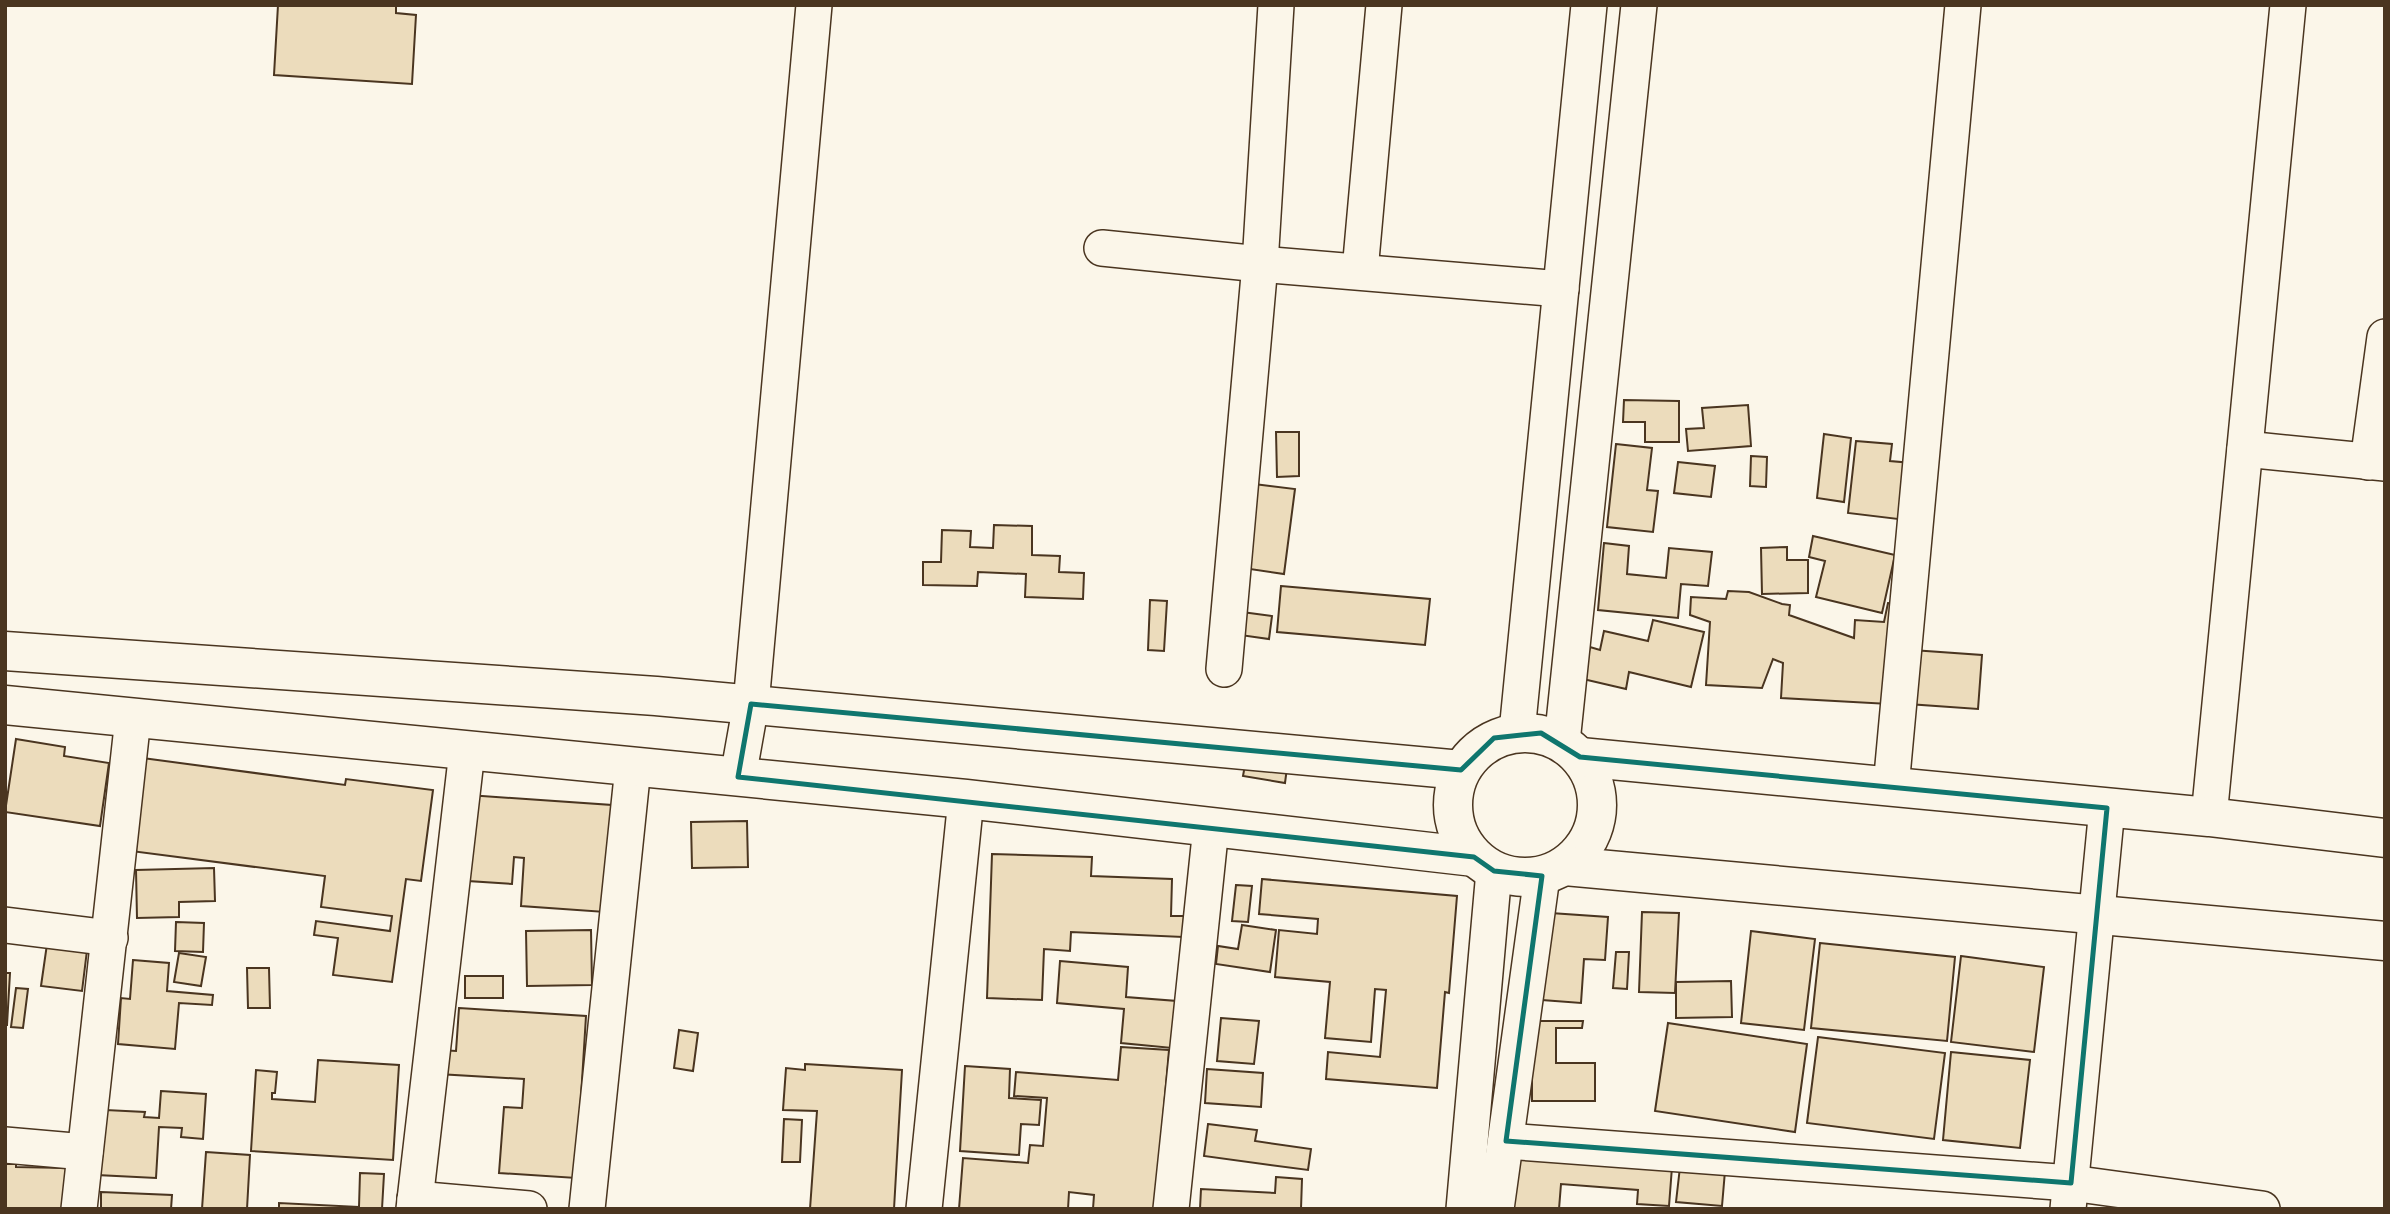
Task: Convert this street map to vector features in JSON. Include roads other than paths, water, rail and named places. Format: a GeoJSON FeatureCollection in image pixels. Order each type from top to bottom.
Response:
{"type":"FeatureCollection","features":[{"type":"Feature","properties":{"kind":"main road"},"geometry":{"type":"LineString","coordinates":[[5,651],[656,696],[1461,770]]}},
{"type":"Feature","properties":{"kind":"main road"},"geometry":{"type":"LineString","coordinates":[[5,705],[966,799],[1211,827],[1484,864],[1518,878],[1554,871],[2098,914],[2385,941]]}},
{"type":"Feature","properties":{"kind":"main road"},"geometry":{"type":"LineString","coordinates":[[1484,864],[1460,838],[1453,816],[1453,792],[1461,770],[1475,751],[1494,738],[1517,732],[1541,733],[1571,749],[1891,787],[2208,817],[2385,838]]}},
{"type":"Feature","properties":{"kind":"main road"},"geometry":{"type":"LineString","coordinates":[[1554,871],[1583,849],[1595,827],[1598,802],[1593,778],[1571,749]]}},
{"type":"Feature","properties":{"kind":"street"},"geometry":{"type":"LineString","coordinates":[[738,777],[751,704],[814,5]]}},
{"type":"Feature","properties":{"kind":"street"},"geometry":{"type":"LineString","coordinates":[[1224,669],[1260,264],[1276,5]]}},
{"type":"Feature","properties":{"kind":"street"},"geometry":{"type":"LineString","coordinates":[[1360,271],[1384,5]]}},
{"type":"Feature","properties":{"kind":"street"},"geometry":{"type":"LineString","coordinates":[[1517,732],[1589,5]]}},
{"type":"Feature","properties":{"kind":"street"},"geometry":{"type":"LineString","coordinates":[[1571,749],[1639,5]]}},
{"type":"Feature","properties":{"kind":"street"},"geometry":{"type":"LineString","coordinates":[[1891,787],[1963,5]]}},
{"type":"Feature","properties":{"kind":"street"},"geometry":{"type":"LineString","coordinates":[[2208,817],[2288,5]]}},
{"type":"Feature","properties":{"kind":"street"},"geometry":{"type":"LineString","coordinates":[[1101,247],[1260,264],[1561,289]]}},
{"type":"Feature","properties":{"kind":"street"},"geometry":{"type":"LineString","coordinates":[[2245,449],[2376,463],[2385,337]]}},
{"type":"Feature","properties":{"kind":"street"},"geometry":{"type":"LineString","coordinates":[[79,1209],[133,718]]}},
{"type":"Feature","properties":{"kind":"street"},"geometry":{"type":"LineString","coordinates":[[467,751],[414,1204],[529,1209]]}},
{"type":"Feature","properties":{"kind":"street"},"geometry":{"type":"LineString","coordinates":[[587,1209],[632,767]]}},
{"type":"Feature","properties":{"kind":"street"},"geometry":{"type":"LineString","coordinates":[[924,1209],[966,799]]}},
{"type":"Feature","properties":{"kind":"street"},"geometry":{"type":"LineString","coordinates":[[2069,1196],[2107,808]]}},
{"type":"Feature","properties":{"kind":"street"},"geometry":{"type":"LineString","coordinates":[[1171,1209],[1211,827]]}},
{"type":"Feature","properties":{"kind":"street"},"geometry":{"type":"LineString","coordinates":[[1464,1209],[1484,864]]}},
{"type":"Feature","properties":{"kind":"street"},"geometry":{"type":"LineString","coordinates":[[1496,1209],[1554,871]]}},
{"type":"Feature","properties":{"kind":"street"},"geometry":{"type":"LineString","coordinates":[[5,925],[110,938]]}},
{"type":"Feature","properties":{"kind":"street"},"geometry":{"type":"LineString","coordinates":[[1506,1141],[2069,1196],[2262,1209]]}},
{"type":"Feature","properties":{"kind":"street"},"geometry":{"type":"LineString","coordinates":[[5,1144],[85,1152]]}}]}
